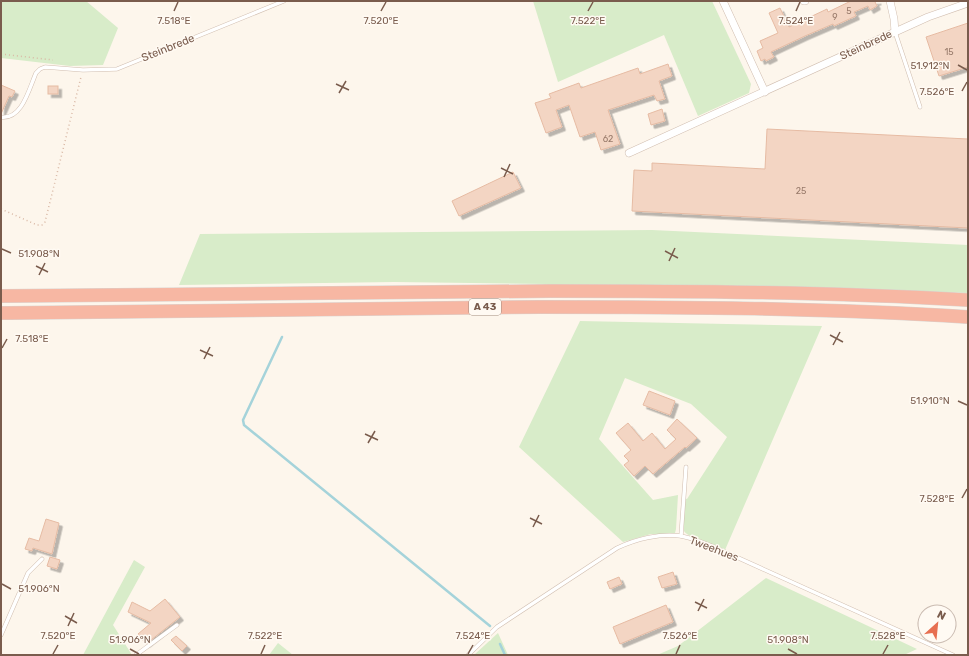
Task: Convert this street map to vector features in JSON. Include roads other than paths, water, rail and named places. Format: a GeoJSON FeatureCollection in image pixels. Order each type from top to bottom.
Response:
{"type":"FeatureCollection","features":[{"type":"Feature","properties":{"kind":"highway","name":"A 43"},"geometry":{"type":"LineString","coordinates":[[1,296],[395,291],[648,291],[794,293],[968,300]]}},
{"type":"Feature","properties":{"kind":"highway","name":"A 43"},"geometry":{"type":"LineString","coordinates":[[1,314],[397,308],[649,307],[801,310],[968,317]]}},
{"type":"Feature","properties":{"kind":"street"},"geometry":{"type":"LineString","coordinates":[[723,1],[765,92]]}},
{"type":"Feature","properties":{"kind":"street"},"geometry":{"type":"LineString","coordinates":[[890,1],[894,18],[895,32]]}},
{"type":"Feature","properties":{"kind":"street","name":"Steinbrede"},"geometry":{"type":"LineString","coordinates":[[629,153],[928,17],[968,3]]}},
{"type":"Feature","properties":{"kind":"lane","name":"Steinbrede"},"geometry":{"type":"LineString","coordinates":[[1,117],[7,118],[14,115],[20,109],[40,69],[46,66],[83,70],[117,68],[284,1]]}},
{"type":"Feature","properties":{"kind":"lane"},"geometry":{"type":"LineString","coordinates":[[895,32],[920,107]]}},
{"type":"Feature","properties":{"kind":"lane"},"geometry":{"type":"LineString","coordinates":[[681,536],[686,467]]}},
{"type":"Feature","properties":{"kind":"lane","name":"Tweehues"},"geometry":{"type":"LineString","coordinates":[[468,655],[497,627],[617,548],[652,537],[681,536],[723,551],[952,655]]}},
{"type":"Feature","properties":{"kind":"lane"},"geometry":{"type":"LineString","coordinates":[[1,635],[28,573],[42,559]]}},
{"type":"Feature","properties":{"kind":"lane"},"geometry":{"type":"LineString","coordinates":[[136,655],[177,625]]}},
{"type":"Feature","properties":{"kind":"waterway"},"geometry":{"type":"LineString","coordinates":[[282,337],[243,420],[244,425],[490,626]]}},
{"type":"Feature","properties":{"kind":"waterway"},"geometry":{"type":"LineString","coordinates":[[500,644],[505,655]]}}]}
